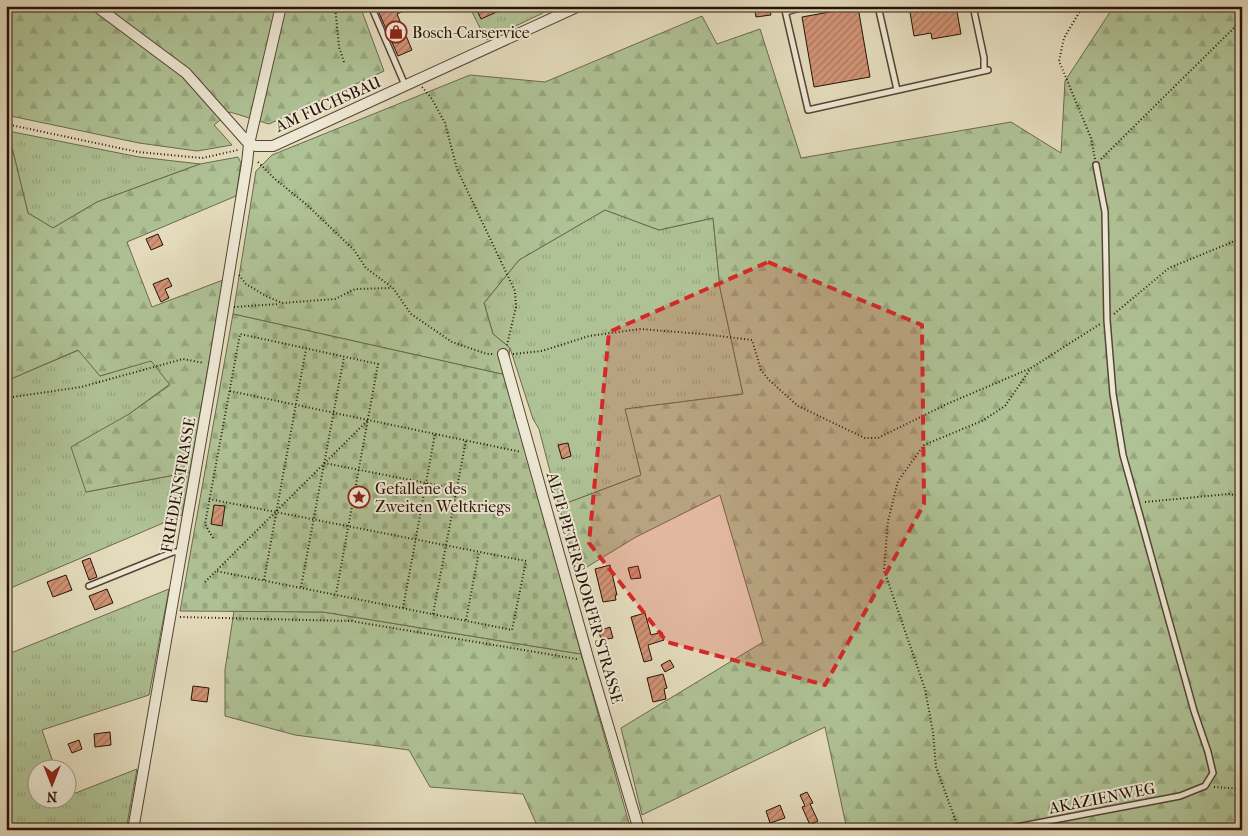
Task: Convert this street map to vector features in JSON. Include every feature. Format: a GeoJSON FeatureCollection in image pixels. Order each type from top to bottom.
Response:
{"type":"FeatureCollection","features":[{"type":"Feature","properties":{"kind":"street"},"geometry":{"type":"LineString","coordinates":[[96,6],[186,73],[248,144]]}},
{"type":"Feature","properties":{"kind":"street","name":"FRIEDENSTRASSE"},"geometry":{"type":"LineString","coordinates":[[133,830],[214,365],[248,144],[281,6]]}},
{"type":"Feature","properties":{"kind":"street","name":"AM FUCHSBAU"},"geometry":{"type":"LineString","coordinates":[[248,144],[273,146],[579,6]]}},
{"type":"Feature","properties":{"kind":"street","name":"ALTE PETERSDORFER STRASSE"},"geometry":{"type":"LineString","coordinates":[[503,354],[589,662],[639,830]]}},
{"type":"Feature","properties":{"kind":"lane"},"geometry":{"type":"LineString","coordinates":[[371,6],[405,86]]}},
{"type":"Feature","properties":{"kind":"lane"},"geometry":{"type":"LineString","coordinates":[[808,6],[785,9],[808,110],[986,71],[973,6]]}},
{"type":"Feature","properties":{"kind":"lane"},"geometry":{"type":"LineString","coordinates":[[878,6],[897,90]]}},
{"type":"Feature","properties":{"kind":"lane"},"geometry":{"type":"LineString","coordinates":[[1096,165],[1105,212],[1108,320],[1113,394],[1123,455],[1194,711],[1212,766],[1213,772],[1205,786]]}},
{"type":"Feature","properties":{"kind":"lane"},"geometry":{"type":"LineString","coordinates":[[89,586],[173,552],[181,552]]}},
{"type":"Feature","properties":{"kind":"lane","name":"AKAZIENWEG"},"geometry":{"type":"LineString","coordinates":[[1002,830],[1180,796],[1205,786]]}},
{"type":"Feature","properties":{"kind":"path"},"geometry":{"type":"LineString","coordinates":[[335,6],[339,47],[344,62]]}},
{"type":"Feature","properties":{"kind":"path"},"geometry":{"type":"LineString","coordinates":[[1083,6],[1064,38],[1059,61],[1091,138],[1096,165]]}},
{"type":"Feature","properties":{"kind":"path"},"geometry":{"type":"LineString","coordinates":[[1096,165],[1242,20]]}},
{"type":"Feature","properties":{"kind":"path"},"geometry":{"type":"LineString","coordinates":[[416,80],[432,100],[445,123],[457,169],[515,290],[516,307],[510,335],[503,354]]}},
{"type":"Feature","properties":{"kind":"path"},"geometry":{"type":"LineString","coordinates":[[6,124],[138,152],[202,158],[235,151],[248,144]]}},
{"type":"Feature","properties":{"kind":"path"},"geometry":{"type":"LineString","coordinates":[[256,160],[275,179],[307,204],[354,250],[366,268],[394,288],[411,314],[452,342],[487,354],[503,354],[542,351],[589,336],[640,329],[752,340],[762,370],[782,393],[798,406],[865,438],[878,438],[947,404],[1031,368],[1108,320],[1169,268],[1242,238]]}},
{"type":"Feature","properties":{"kind":"path"},"geometry":{"type":"LineString","coordinates":[[230,266],[246,284],[282,304]]}},
{"type":"Feature","properties":{"kind":"path"},"geometry":{"type":"LineString","coordinates":[[223,308],[335,298],[354,289],[394,288]]}},
{"type":"Feature","properties":{"kind":"path"},"geometry":{"type":"LineString","coordinates":[[213,538],[204,524],[240,334],[378,364],[336,594]]}},
{"type":"Feature","properties":{"kind":"path"},"geometry":{"type":"LineString","coordinates":[[264,580],[306,348]]}},
{"type":"Feature","properties":{"kind":"path"},"geometry":{"type":"LineString","coordinates":[[301,587],[344,357]]}},
{"type":"Feature","properties":{"kind":"path"},"geometry":{"type":"LineString","coordinates":[[6,398],[80,387],[184,359],[214,365]]}},
{"type":"Feature","properties":{"kind":"path"},"geometry":{"type":"LineString","coordinates":[[959,830],[936,767],[925,689],[884,570],[888,521],[898,481],[924,445],[982,421],[1006,406],[1031,368]]}},
{"type":"Feature","properties":{"kind":"path"},"geometry":{"type":"LineString","coordinates":[[230,391],[532,454]]}},
{"type":"Feature","properties":{"kind":"path"},"geometry":{"type":"LineString","coordinates":[[205,582],[368,420]]}},
{"type":"Feature","properties":{"kind":"path"},"geometry":{"type":"LineString","coordinates":[[403,608],[435,434]]}},
{"type":"Feature","properties":{"kind":"path"},"geometry":{"type":"LineString","coordinates":[[433,614],[466,440]]}},
{"type":"Feature","properties":{"kind":"path"},"geometry":{"type":"LineString","coordinates":[[324,463],[457,489]]}},
{"type":"Feature","properties":{"kind":"path"},"geometry":{"type":"LineString","coordinates":[[1137,502],[1229,494],[1242,496]]}},
{"type":"Feature","properties":{"kind":"path"},"geometry":{"type":"LineString","coordinates":[[209,499],[526,561],[512,630],[216,571]]}},
{"type":"Feature","properties":{"kind":"path"},"geometry":{"type":"LineString","coordinates":[[466,620],[479,552]]}},
{"type":"Feature","properties":{"kind":"path"},"geometry":{"type":"LineString","coordinates":[[170,617],[351,621],[589,662]]}},
{"type":"Feature","properties":{"kind":"path"},"geometry":{"type":"LineString","coordinates":[[1205,786],[1242,789]]}},
{"type":"Feature","properties":{"kind":"highlighted area"},"geometry":{"type":"Polygon","coordinates":[[[768,262],[922,325],[924,504],[825,685],[667,642],[589,543],[609,332],[768,262]]]}},
{"type":"Feature","properties":{"kind":"green space"},"geometry":{"type":"Polygon","coordinates":[[[6,6],[360,6],[384,71],[269,124],[230,112],[214,125],[232,145],[197,151],[139,143],[6,115],[6,6]]]}},
{"type":"Feature","properties":{"kind":"green space"},"geometry":{"type":"Polygon","coordinates":[[[469,6],[541,6],[543,13],[486,40],[469,6]]]}},
{"type":"Feature","properties":{"kind":"green space"},"geometry":{"type":"Polygon","coordinates":[[[1114,6],[1242,6],[1242,830],[847,830],[825,727],[642,815],[621,728],[763,642],[720,495],[636,537],[577,573],[559,506],[641,475],[625,409],[743,394],[720,288],[713,218],[659,230],[605,210],[519,260],[484,303],[493,334],[510,348],[506,375],[233,314],[256,171],[272,155],[470,75],[545,82],[702,16],[717,44],[760,29],[801,158],[1011,122],[1061,153],[1065,81],[1114,6]]]}},
{"type":"Feature","properties":{"kind":"green space"},"geometry":{"type":"Polygon","coordinates":[[[6,130],[8,131],[28,213],[53,228],[97,202],[200,164],[238,157],[241,163],[236,196],[127,242],[152,307],[223,280],[190,472],[86,492],[71,447],[129,414],[170,385],[151,361],[100,376],[78,350],[6,381],[6,130]]]}},
{"type":"Feature","properties":{"kind":"green space"},"geometry":{"type":"Polygon","coordinates":[[[8,131],[139,157],[200,164],[97,202],[53,228],[28,213],[8,131]]]}},
{"type":"Feature","properties":{"kind":"green space"},"geometry":{"type":"Polygon","coordinates":[[[605,210],[659,230],[713,218],[720,288],[743,394],[626,409],[641,475],[559,506],[539,429],[533,419],[510,348],[493,334],[484,303],[519,260],[605,210]]]}},
{"type":"Feature","properties":{"kind":"green space"},"geometry":{"type":"Polygon","coordinates":[[[233,314],[506,375],[581,654],[323,612],[180,611],[233,314]]]}},
{"type":"Feature","properties":{"kind":"green space"},"geometry":{"type":"Polygon","coordinates":[[[79,350],[100,376],[151,360],[170,384],[129,414],[86,492],[190,472],[182,515],[6,590],[6,381],[79,350]]]}},
{"type":"Feature","properties":{"kind":"green space"},"geometry":{"type":"Polygon","coordinates":[[[169,589],[149,695],[42,730],[52,758],[28,758],[28,808],[78,808],[78,792],[137,769],[126,830],[6,830],[6,655],[169,589]]]}},
{"type":"Feature","properties":{"kind":"green space"},"geometry":{"type":"Polygon","coordinates":[[[234,611],[323,612],[581,654],[631,830],[539,830],[523,794],[430,787],[409,750],[295,735],[225,716],[225,670],[234,611]]]}},
{"type":"Feature","properties":{"kind":"building","name":"Bosch-Carservice"},"geometry":{"type":"Polygon","coordinates":[[[376,6],[414,6],[397,14],[412,50],[398,56],[376,6]]]}},
{"type":"Feature","properties":{"kind":"building"},"geometry":{"type":"Polygon","coordinates":[[[475,6],[510,6],[481,19],[475,6]]]}},
{"type":"Feature","properties":{"kind":"building"},"geometry":{"type":"Polygon","coordinates":[[[754,6],[769,6],[771,15],[756,17],[754,6]]]}},
{"type":"Feature","properties":{"kind":"building"},"geometry":{"type":"Polygon","coordinates":[[[909,6],[956,6],[961,34],[932,39],[931,33],[914,36],[909,6]]]}},
{"type":"Feature","properties":{"kind":"building"},"geometry":{"type":"Polygon","coordinates":[[[858,7],[870,77],[814,87],[802,17],[858,7]]]}},
{"type":"Feature","properties":{"kind":"building"},"geometry":{"type":"Polygon","coordinates":[[[158,234],[163,245],[151,250],[146,239],[158,234]]]}},
{"type":"Feature","properties":{"kind":"building"},"geometry":{"type":"Polygon","coordinates":[[[168,278],[172,286],[165,289],[169,298],[161,302],[153,284],[168,278]]]}},
{"type":"Feature","properties":{"kind":"building"},"geometry":{"type":"Polygon","coordinates":[[[568,443],[571,456],[562,459],[558,445],[568,443]]]}},
{"type":"Feature","properties":{"kind":"building"},"geometry":{"type":"Polygon","coordinates":[[[214,505],[225,506],[222,526],[211,524],[214,505]]]}},
{"type":"Feature","properties":{"kind":"building"},"geometry":{"type":"Polygon","coordinates":[[[90,558],[97,577],[89,580],[82,561],[90,558]]]}},
{"type":"Feature","properties":{"kind":"building"},"geometry":{"type":"Polygon","coordinates":[[[610,565],[617,595],[615,595],[616,600],[603,602],[595,569],[610,565]]]}},
{"type":"Feature","properties":{"kind":"building"},"geometry":{"type":"Polygon","coordinates":[[[638,566],[641,578],[631,579],[628,568],[638,566]]]}},
{"type":"Feature","properties":{"kind":"building"},"geometry":{"type":"Polygon","coordinates":[[[66,575],[72,590],[53,597],[47,582],[66,575]]]}},
{"type":"Feature","properties":{"kind":"building"},"geometry":{"type":"Polygon","coordinates":[[[107,589],[113,603],[95,610],[89,596],[107,589]]]}},
{"type":"Feature","properties":{"kind":"building"},"geometry":{"type":"Polygon","coordinates":[[[645,613],[651,635],[662,632],[664,640],[648,645],[652,660],[644,662],[631,617],[645,613]]]}},
{"type":"Feature","properties":{"kind":"building"},"geometry":{"type":"Polygon","coordinates":[[[610,627],[613,638],[601,640],[599,631],[610,627]]]}},
{"type":"Feature","properties":{"kind":"building"},"geometry":{"type":"Polygon","coordinates":[[[670,660],[674,667],[665,672],[661,665],[670,660]]]}},
{"type":"Feature","properties":{"kind":"building"},"geometry":{"type":"Polygon","coordinates":[[[663,674],[667,688],[664,689],[666,699],[653,702],[647,678],[663,674]]]}},
{"type":"Feature","properties":{"kind":"building"},"geometry":{"type":"Polygon","coordinates":[[[193,686],[209,688],[207,702],[191,700],[193,686]]]}},
{"type":"Feature","properties":{"kind":"building"},"geometry":{"type":"Polygon","coordinates":[[[110,732],[111,745],[95,747],[94,734],[110,732]]]}},
{"type":"Feature","properties":{"kind":"building"},"geometry":{"type":"Polygon","coordinates":[[[79,740],[82,749],[72,753],[68,744],[79,740]]]}},
{"type":"Feature","properties":{"kind":"building"},"geometry":{"type":"Polygon","coordinates":[[[807,792],[813,803],[810,804],[818,821],[810,825],[802,807],[805,806],[800,795],[807,792]]]}},
{"type":"Feature","properties":{"kind":"building"},"geometry":{"type":"Polygon","coordinates":[[[780,805],[785,818],[770,823],[766,811],[780,805]]]}},
{"type":"Feature","properties":{"kind":"place","name":"Bosch-Carservice"},"geometry":{"type":"Point","coordinates":[396,32]}},
{"type":"Feature","properties":{"kind":"place","name":"Gefallene des Zweiten Weltkriegs"},"geometry":{"type":"Point","coordinates":[359,497]}}]}
